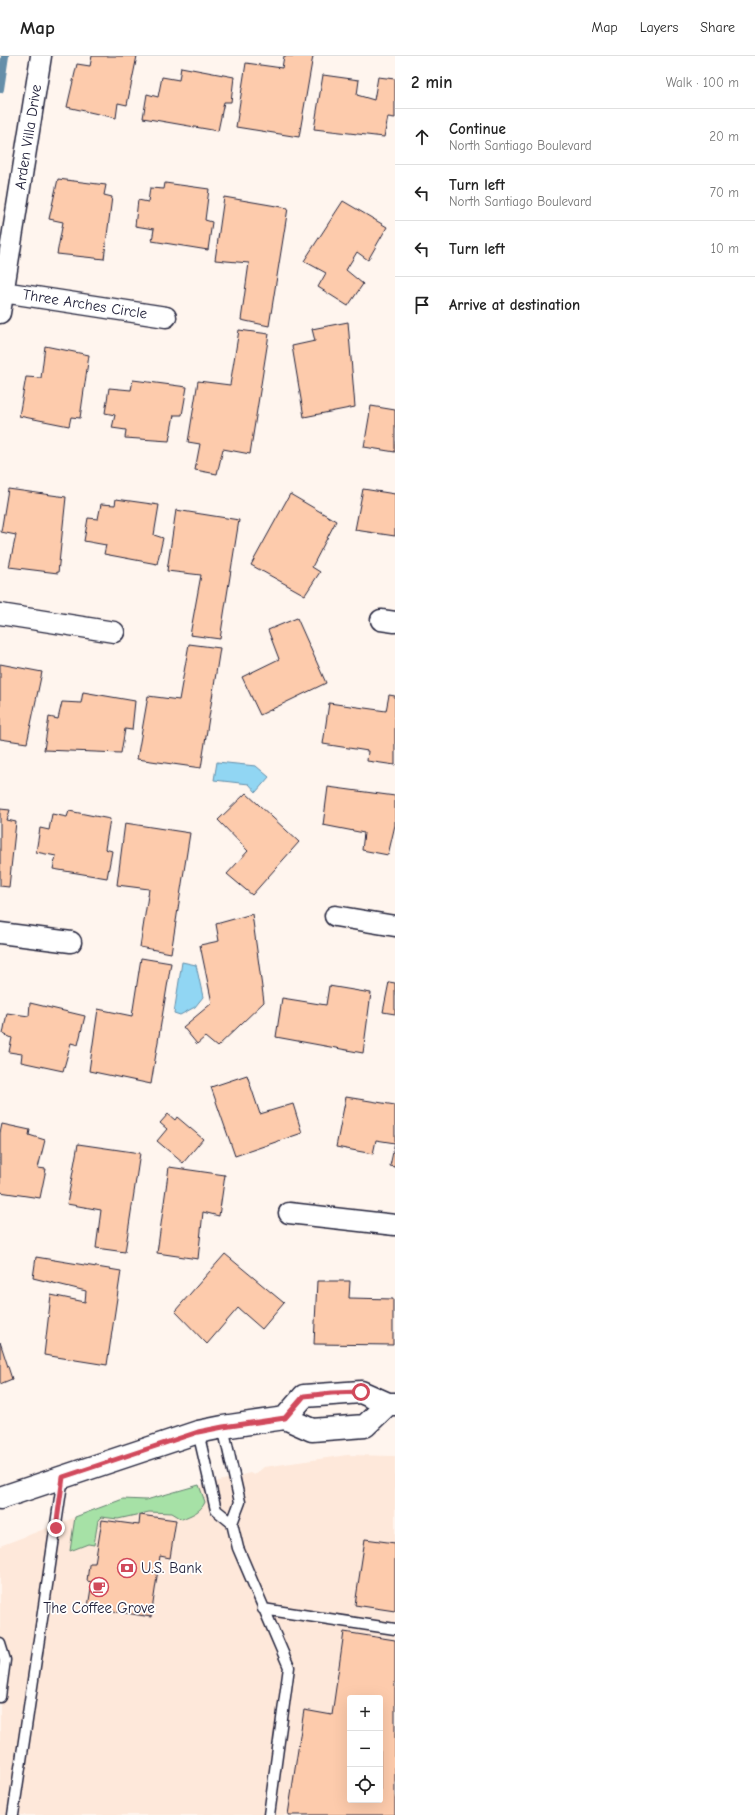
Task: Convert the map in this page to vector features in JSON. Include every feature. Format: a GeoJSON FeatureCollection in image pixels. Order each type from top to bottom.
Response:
{"type":"FeatureCollection","features":[{"type":"Feature","properties":{"kind":"main road"},"geometry":{"type":"LineString","coordinates":[[0,1498],[198,1432],[285,1418],[312,1430],[365,1426],[391,1404],[361,1392],[304,1396],[285,1418]]}},
{"type":"Feature","properties":{"kind":"street","name":"Arden Villa Drive"},"geometry":{"type":"LineString","coordinates":[[0,313],[41,56]]}},
{"type":"Feature","properties":{"kind":"street","name":"Three Arches Circle"},"geometry":{"type":"LineString","coordinates":[[3,292],[166,317]]}},
{"type":"Feature","properties":{"kind":"street"},"geometry":{"type":"LineString","coordinates":[[0,614],[114,632]]}},
{"type":"Feature","properties":{"kind":"street"},"geometry":{"type":"LineString","coordinates":[[336,916],[395,926]]}},
{"type":"Feature","properties":{"kind":"street"},"geometry":{"type":"LineString","coordinates":[[0,933],[71,942]]}},
{"type":"Feature","properties":{"kind":"street"},"geometry":{"type":"LineString","coordinates":[[289,1213],[395,1225]]}},
{"type":"Feature","properties":{"kind":"lane"},"geometry":{"type":"LineString","coordinates":[[223,1427],[240,1502],[232,1523],[238,1548],[289,1667],[269,1815]]}},
{"type":"Feature","properties":{"kind":"lane"},"geometry":{"type":"LineString","coordinates":[[198,1432],[216,1510],[232,1523]]}},
{"type":"Feature","properties":{"kind":"lane"},"geometry":{"type":"LineString","coordinates":[[14,1815],[63,1477]]}},
{"type":"Feature","properties":{"kind":"lane"},"geometry":{"type":"LineString","coordinates":[[264,1609],[395,1629]]}},
{"type":"Feature","properties":{"kind":"lane"},"geometry":{"type":"LineString","coordinates":[[0,1644],[5,1660],[0,1697]]}},
{"type":"Feature","properties":{"kind":"shaded area"},"geometry":{"type":"Polygon","coordinates":[[[347,1455],[395,1456],[395,1815],[0,1815],[0,1546],[123,1499],[146,1500],[250,1473],[254,1475],[264,1467],[347,1455]]]}},
{"type":"Feature","properties":{"kind":"green space"},"geometry":{"type":"Polygon","coordinates":[[[199,1485],[205,1502],[198,1511],[182,1519],[172,1513],[149,1512],[118,1519],[101,1517],[98,1520],[94,1545],[88,1544],[70,1551],[75,1517],[123,1499],[146,1500],[199,1485]]]}},
{"type":"Feature","properties":{"kind":"water"},"geometry":{"type":"Polygon","coordinates":[[[217,762],[256,766],[269,777],[256,792],[249,784],[214,780],[217,762]]]}},
{"type":"Feature","properties":{"kind":"water"},"geometry":{"type":"Polygon","coordinates":[[[182,962],[196,965],[203,997],[195,1007],[180,1015],[174,1013],[182,962]]]}},
{"type":"Feature","properties":{"kind":"building"},"geometry":{"type":"Polygon","coordinates":[[[92,56],[137,56],[127,105],[118,103],[116,118],[67,107],[77,64],[90,66],[92,56]]]}},
{"type":"Feature","properties":{"kind":"building"},"geometry":{"type":"Polygon","coordinates":[[[284,56],[313,56],[299,137],[236,127],[246,63],[282,68],[284,56]]]}},
{"type":"Feature","properties":{"kind":"building"},"geometry":{"type":"Polygon","coordinates":[[[181,67],[234,77],[231,102],[224,102],[218,131],[143,118],[147,94],[158,97],[162,77],[179,80],[181,67]]]}},
{"type":"Feature","properties":{"kind":"building"},"geometry":{"type":"Polygon","coordinates":[[[323,75],[359,80],[357,95],[374,100],[378,77],[395,79],[395,118],[388,117],[384,137],[314,129],[323,75]]]}},
{"type":"Feature","properties":{"kind":"building"},"geometry":{"type":"Polygon","coordinates":[[[58,179],[106,185],[104,195],[112,197],[104,259],[57,254],[63,222],[49,219],[58,179]]]}},
{"type":"Feature","properties":{"kind":"building"},"geometry":{"type":"Polygon","coordinates":[[[165,183],[209,189],[205,220],[212,222],[208,250],[152,241],[154,229],[135,226],[138,200],[148,202],[150,188],[164,189],[165,183]]]}},
{"type":"Feature","properties":{"kind":"building"},"geometry":{"type":"Polygon","coordinates":[[[224,197],[288,208],[269,326],[241,320],[249,263],[215,260],[224,197]]]}},
{"type":"Feature","properties":{"kind":"building"},"geometry":{"type":"Polygon","coordinates":[[[343,201],[387,227],[368,260],[357,252],[346,270],[363,284],[348,306],[318,287],[326,273],[304,261],[343,201]]]}},
{"type":"Feature","properties":{"kind":"building"},"geometry":{"type":"Polygon","coordinates":[[[348,322],[355,407],[304,417],[292,346],[315,341],[312,329],[348,322]]]}},
{"type":"Feature","properties":{"kind":"building"},"geometry":{"type":"Polygon","coordinates":[[[239,330],[269,334],[250,454],[223,449],[217,474],[195,470],[200,444],[188,442],[198,381],[230,385],[239,330]]]}},
{"type":"Feature","properties":{"kind":"building"},"geometry":{"type":"Polygon","coordinates":[[[45,346],[89,355],[80,418],[71,417],[69,426],[19,416],[26,377],[41,378],[45,346]]]}},
{"type":"Feature","properties":{"kind":"building"},"geometry":{"type":"Polygon","coordinates":[[[133,380],[187,387],[182,415],[174,415],[169,441],[125,438],[126,430],[112,428],[115,415],[105,413],[109,388],[131,390],[133,380]]]}},
{"type":"Feature","properties":{"kind":"building"},"geometry":{"type":"Polygon","coordinates":[[[371,406],[395,410],[395,452],[364,447],[371,406]]]}},
{"type":"Feature","properties":{"kind":"building"},"geometry":{"type":"Polygon","coordinates":[[[8,489],[66,497],[58,573],[9,567],[16,535],[1,532],[8,489]]]}},
{"type":"Feature","properties":{"kind":"building"},"geometry":{"type":"Polygon","coordinates":[[[363,489],[395,494],[395,536],[355,530],[363,489]]]}},
{"type":"Feature","properties":{"kind":"building"},"geometry":{"type":"Polygon","coordinates":[[[290,494],[336,521],[312,567],[320,572],[305,595],[251,565],[290,494]]]}},
{"type":"Feature","properties":{"kind":"building"},"geometry":{"type":"Polygon","coordinates":[[[116,499],[159,505],[154,535],[163,538],[157,564],[104,554],[106,545],[84,541],[88,518],[98,519],[101,504],[115,505],[116,499]]]}},
{"type":"Feature","properties":{"kind":"building"},"geometry":{"type":"Polygon","coordinates":[[[176,510],[239,520],[220,639],[190,635],[201,575],[167,571],[176,510]]]}},
{"type":"Feature","properties":{"kind":"building"},"geometry":{"type":"Polygon","coordinates":[[[297,618],[326,683],[260,715],[242,677],[279,659],[268,630],[297,618]]]}},
{"type":"Feature","properties":{"kind":"building"},"geometry":{"type":"Polygon","coordinates":[[[189,644],[220,648],[201,768],[137,759],[148,696],[179,700],[189,644]]]}},
{"type":"Feature","properties":{"kind":"building"},"geometry":{"type":"Polygon","coordinates":[[[0,664],[42,672],[27,743],[0,739],[0,664]]]}},
{"type":"Feature","properties":{"kind":"building"},"geometry":{"type":"Polygon","coordinates":[[[83,692],[135,701],[132,730],[125,729],[121,753],[44,750],[49,717],[58,719],[62,702],[81,703],[83,692]]]}},
{"type":"Feature","properties":{"kind":"building"},"geometry":{"type":"Polygon","coordinates":[[[389,695],[395,696],[395,765],[367,761],[368,751],[323,744],[329,703],[386,711],[389,695]]]}},
{"type":"Feature","properties":{"kind":"building"},"geometry":{"type":"Polygon","coordinates":[[[328,787],[395,796],[395,825],[388,855],[362,850],[364,833],[323,825],[328,787]]]}},
{"type":"Feature","properties":{"kind":"building"},"geometry":{"type":"Polygon","coordinates":[[[246,793],[299,842],[252,895],[227,874],[248,851],[218,820],[246,793]]]}},
{"type":"Feature","properties":{"kind":"building"},"geometry":{"type":"Polygon","coordinates":[[[0,809],[10,810],[7,820],[16,822],[9,887],[0,886],[0,809]]]}},
{"type":"Feature","properties":{"kind":"building"},"geometry":{"type":"Polygon","coordinates":[[[69,811],[110,819],[105,849],[112,851],[107,878],[53,869],[56,856],[36,852],[40,828],[49,830],[52,814],[67,817],[69,811]]]}},
{"type":"Feature","properties":{"kind":"building"},"geometry":{"type":"Polygon","coordinates":[[[125,823],[190,833],[171,953],[140,947],[149,889],[117,885],[125,823]]]}},
{"type":"Feature","properties":{"kind":"building"},"geometry":{"type":"Polygon","coordinates":[[[252,914],[264,1002],[217,1047],[205,1037],[197,1044],[183,1027],[212,1003],[200,945],[219,941],[216,924],[252,914]]]}},
{"type":"Feature","properties":{"kind":"building"},"geometry":{"type":"Polygon","coordinates":[[[141,958],[171,963],[151,1084],[89,1071],[98,1009],[132,1016],[141,958]]]}},
{"type":"Feature","properties":{"kind":"building"},"geometry":{"type":"Polygon","coordinates":[[[389,982],[395,983],[395,1014],[383,1012],[389,982]]]}},
{"type":"Feature","properties":{"kind":"building"},"geometry":{"type":"Polygon","coordinates":[[[329,986],[371,993],[363,1053],[276,1037],[282,998],[326,1005],[329,986]]]}},
{"type":"Feature","properties":{"kind":"building"},"geometry":{"type":"Polygon","coordinates":[[[30,1003],[85,1016],[78,1045],[71,1043],[63,1071],[21,1062],[22,1054],[9,1052],[12,1038],[3,1034],[7,1013],[29,1016],[30,1003]]]}},
{"type":"Feature","properties":{"kind":"building"},"geometry":{"type":"Polygon","coordinates":[[[247,1075],[260,1114],[293,1104],[302,1133],[235,1156],[211,1087],[247,1075]]]}},
{"type":"Feature","properties":{"kind":"building"},"geometry":{"type":"Polygon","coordinates":[[[346,1097],[395,1105],[395,1143],[376,1140],[373,1154],[336,1147],[346,1097]]]}},
{"type":"Feature","properties":{"kind":"building"},"geometry":{"type":"Polygon","coordinates":[[[168,1114],[175,1120],[177,1117],[203,1139],[183,1163],[157,1141],[167,1129],[160,1123],[168,1114]]]}},
{"type":"Feature","properties":{"kind":"building"},"geometry":{"type":"Polygon","coordinates":[[[2,1124],[30,1130],[29,1135],[45,1140],[38,1168],[46,1169],[40,1198],[0,1192],[0,1133],[2,1124]]]}},
{"type":"Feature","properties":{"kind":"building"},"geometry":{"type":"Polygon","coordinates":[[[395,1143],[395,1167],[390,1166],[395,1143]]]}},
{"type":"Feature","properties":{"kind":"building"},"geometry":{"type":"Polygon","coordinates":[[[78,1144],[140,1153],[125,1252],[96,1248],[101,1210],[67,1204],[78,1144]]]}},
{"type":"Feature","properties":{"kind":"building"},"geometry":{"type":"Polygon","coordinates":[[[169,1167],[225,1175],[219,1216],[203,1212],[198,1259],[157,1253],[169,1167]]]}},
{"type":"Feature","properties":{"kind":"building"},"geometry":{"type":"Polygon","coordinates":[[[225,1254],[284,1303],[262,1329],[238,1308],[207,1344],[175,1311],[225,1254]]]}},
{"type":"Feature","properties":{"kind":"building"},"geometry":{"type":"Polygon","coordinates":[[[36,1257],[121,1271],[107,1365],[44,1355],[51,1295],[85,1302],[86,1291],[33,1278],[36,1257]]]}},
{"type":"Feature","properties":{"kind":"building"},"geometry":{"type":"Polygon","coordinates":[[[317,1281],[350,1281],[349,1298],[393,1299],[393,1345],[314,1344],[317,1281]]]}},
{"type":"Feature","properties":{"kind":"building"},"geometry":{"type":"Polygon","coordinates":[[[0,1342],[12,1379],[0,1384],[0,1342]]]}},
{"type":"Feature","properties":{"kind":"building"},"geometry":{"type":"Polygon","coordinates":[[[140,1515],[176,1520],[170,1558],[160,1556],[151,1617],[88,1607],[92,1582],[87,1581],[89,1565],[90,1563],[95,1563],[102,1520],[139,1525],[140,1515]]]}},
{"type":"Feature","properties":{"kind":"building"},"geometry":{"type":"Polygon","coordinates":[[[365,1539],[395,1543],[395,1611],[355,1605],[365,1539]]]}},
{"type":"Feature","properties":{"kind":"building"},"geometry":{"type":"Polygon","coordinates":[[[344,1632],[395,1640],[395,1815],[288,1815],[304,1710],[332,1715],[344,1632]]]}},
{"type":"Feature","properties":{"kind":"waterway"},"geometry":{"type":"LineString","coordinates":[[0,89],[5,56]]}},
{"type":"Feature","properties":{"kind":"place","name":"U.S. Bank"},"geometry":{"type":"Point","coordinates":[127,1568]}},
{"type":"Feature","properties":{"kind":"place","name":"The Coffee Grove"},"geometry":{"type":"Point","coordinates":[99,1587]}},
{"type":"Feature","properties":{"kind":"route"},"geometry":{"type":"LineString","coordinates":[[56,1528],[63,1477],[198,1432],[257,1421],[285,1418],[304,1396],[361,1392]]}}]}
